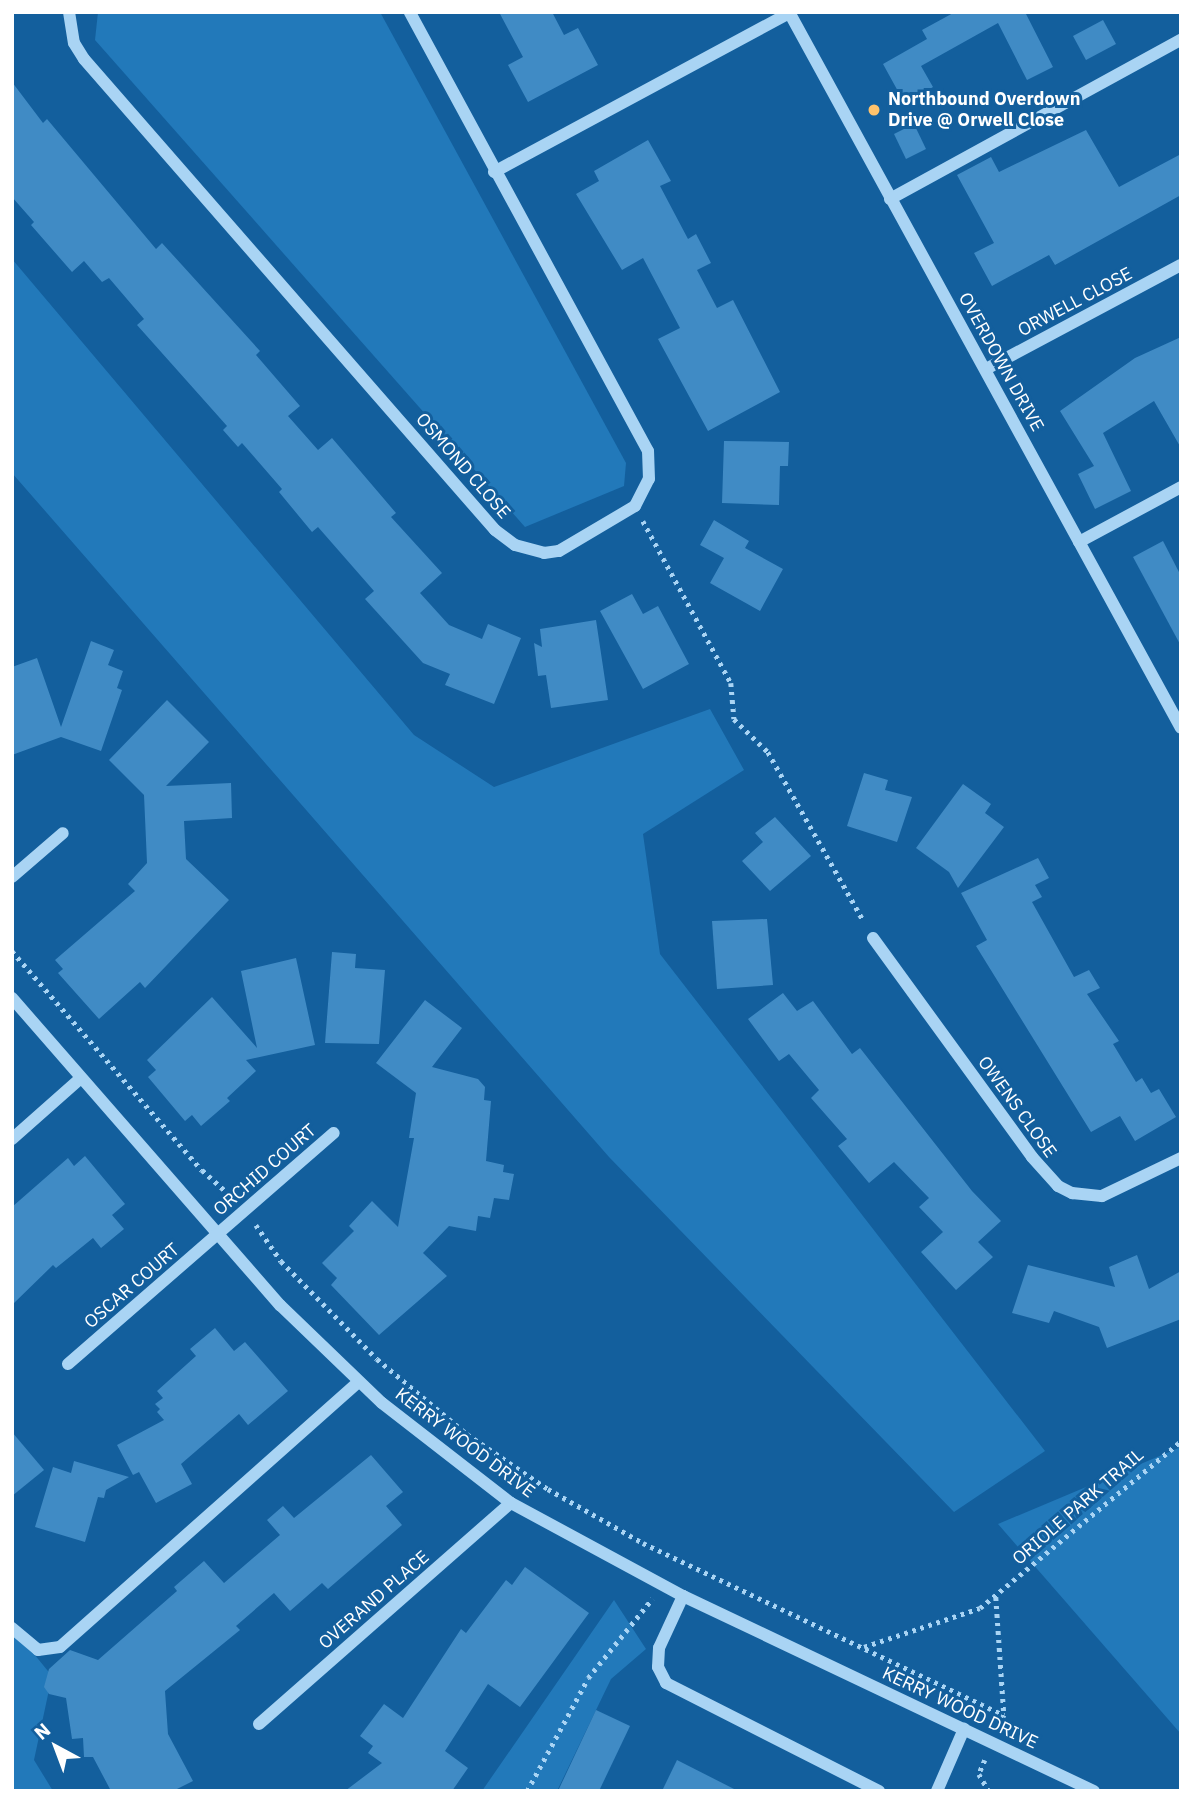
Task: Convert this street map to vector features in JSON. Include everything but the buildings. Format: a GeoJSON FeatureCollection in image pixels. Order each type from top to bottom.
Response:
{"type":"FeatureCollection","features":[{"type":"Feature","properties":{"kind":"street","name":"OSMOND CLOSE"},"geometry":{"type":"LineString","coordinates":[[69,12],[74,43],[84,59],[504,538],[527,550],[559,551],[635,506]]}},
{"type":"Feature","properties":{"kind":"street"},"geometry":{"type":"LineString","coordinates":[[410,12],[494,172],[642,435],[651,467],[635,506]]}},
{"type":"Feature","properties":{"kind":"street"},"geometry":{"type":"LineString","coordinates":[[494,172],[790,13]]}},
{"type":"Feature","properties":{"kind":"street","name":"OVERDOWN DRIVE"},"geometry":{"type":"LineString","coordinates":[[790,13],[1079,542],[1179,719]]}},
{"type":"Feature","properties":{"kind":"street"},"geometry":{"type":"LineString","coordinates":[[891,199],[1181,40]]}},
{"type":"Feature","properties":{"kind":"street","name":"ORWELL CLOSE"},"geometry":{"type":"LineString","coordinates":[[986,369],[1181,265]]}},
{"type":"Feature","properties":{"kind":"street"},"geometry":{"type":"LineString","coordinates":[[1079,542],[1181,487]]}},
{"type":"Feature","properties":{"kind":"street"},"geometry":{"type":"LineString","coordinates":[[12,877],[63,833]]}},
{"type":"Feature","properties":{"kind":"street","name":"OWENS CLOSE"},"geometry":{"type":"LineString","coordinates":[[873,938],[1032,1157],[1058,1186],[1072,1193],[1102,1196],[1181,1158]]}},
{"type":"Feature","properties":{"kind":"street","name":"KERRY WOOD DRIVE"},"geometry":{"type":"LineString","coordinates":[[12,998],[280,1305],[358,1382],[511,1503],[683,1596],[1094,1791]]}},
{"type":"Feature","properties":{"kind":"street"},"geometry":{"type":"LineString","coordinates":[[12,1139],[81,1078]]}},
{"type":"Feature","properties":{"kind":"street","name":"ORCHID COURT"},"geometry":{"type":"LineString","coordinates":[[218,1234],[334,1133]]}},
{"type":"Feature","properties":{"kind":"street","name":"OSCAR COURT"},"geometry":{"type":"LineString","coordinates":[[68,1364],[218,1234]]}},
{"type":"Feature","properties":{"kind":"street"},"geometry":{"type":"LineString","coordinates":[[12,1628],[38,1650],[60,1647],[358,1382]]}},
{"type":"Feature","properties":{"kind":"street","name":"OVERAND PLACE"},"geometry":{"type":"LineString","coordinates":[[259,1724],[511,1503]]}},
{"type":"Feature","properties":{"kind":"street"},"geometry":{"type":"LineString","coordinates":[[683,1596],[659,1648],[658,1667],[666,1684],[879,1791]]}},
{"type":"Feature","properties":{"kind":"street"},"geometry":{"type":"LineString","coordinates":[[937,1791],[964,1729]]}},
{"type":"Feature","properties":{"kind":"path"},"geometry":{"type":"LineString","coordinates":[[635,506],[731,683],[734,719],[747,737],[768,752],[873,938]]}},
{"type":"Feature","properties":{"kind":"path"},"geometry":{"type":"LineString","coordinates":[[12,951],[202,1170],[215,1177]]}},
{"type":"Feature","properties":{"kind":"path"},"geometry":{"type":"LineString","coordinates":[[272,1243],[281,1261],[377,1359],[509,1463],[643,1542],[1004,1716],[996,1597]]}},
{"type":"Feature","properties":{"kind":"path","name":"ORIOLE PARK TRAIL"},"geometry":{"type":"LineString","coordinates":[[863,1647],[945,1623],[996,1597],[1052,1544],[1181,1441]]}},
{"type":"Feature","properties":{"kind":"path"},"geometry":{"type":"LineString","coordinates":[[527,1791],[595,1668],[664,1586]]}},
{"type":"Feature","properties":{"kind":"path"},"geometry":{"type":"LineString","coordinates":[[979,1774],[989,1791]]}},
{"type":"Feature","properties":{"kind":"shaded area"},"geometry":{"type":"Polygon","coordinates":[[[98,12],[380,12],[626,463],[624,486],[525,527],[95,40],[98,12]]]}},
{"type":"Feature","properties":{"kind":"shaded area"},"geometry":{"type":"Polygon","coordinates":[[[12,259],[414,735],[494,787],[710,709],[744,770],[643,834],[660,954],[1045,1451],[954,1512],[609,1157],[12,473],[12,259]]]}},
{"type":"Feature","properties":{"kind":"shaded area"},"geometry":{"type":"Polygon","coordinates":[[[1181,1447],[1181,1734],[998,1524],[1181,1447]]]}},
{"type":"Feature","properties":{"kind":"shaded area"},"geometry":{"type":"Polygon","coordinates":[[[614,1600],[646,1649],[611,1679],[557,1791],[482,1791],[614,1600]]]}},
{"type":"Feature","properties":{"kind":"shaded area"},"geometry":{"type":"Polygon","coordinates":[[[12,1627],[52,1676],[34,1760],[53,1791],[12,1791],[12,1627]]]}},
{"type":"Feature","properties":{"kind":"place","name":"Northbound Overdown Drive @ Orwell Close"},"geometry":{"type":"Point","coordinates":[874,110]}}]}
